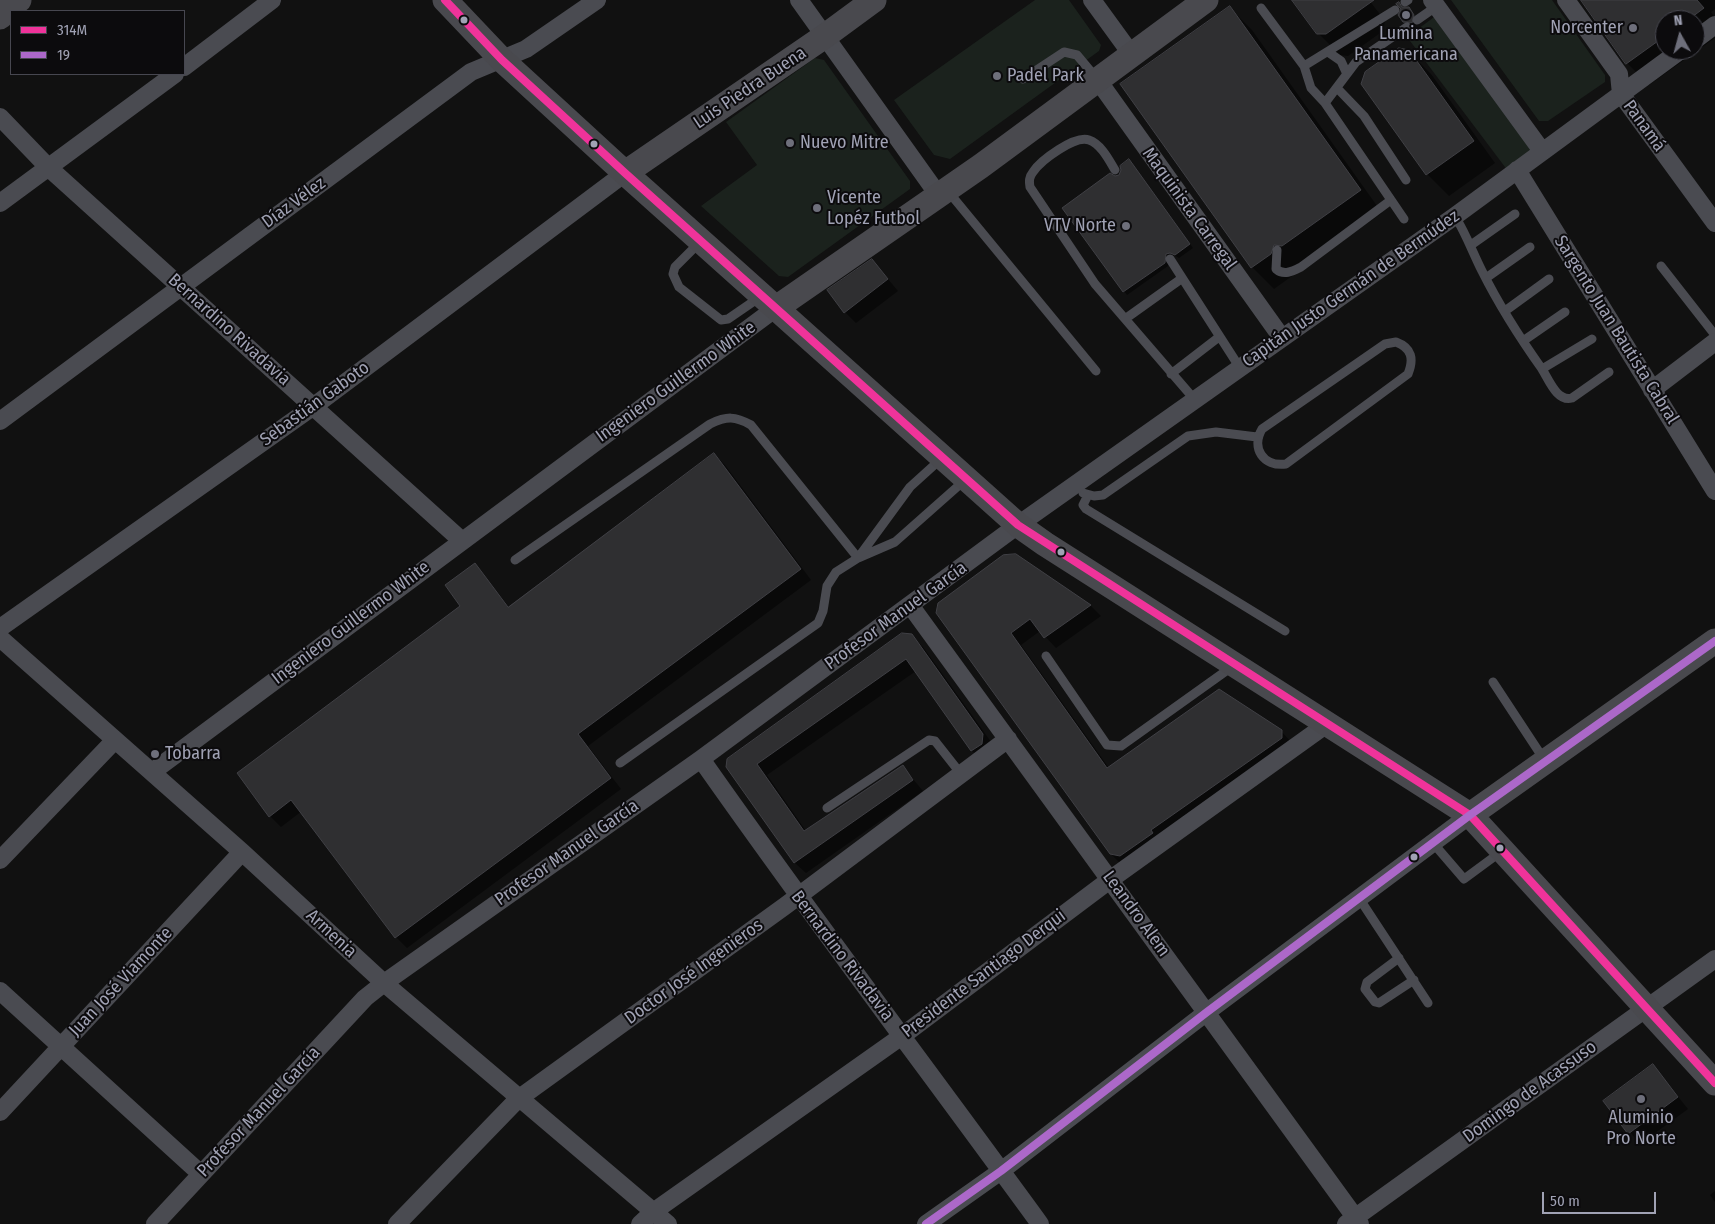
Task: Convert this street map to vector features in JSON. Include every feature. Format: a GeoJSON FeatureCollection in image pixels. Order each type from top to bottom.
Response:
{"type":"FeatureCollection","features":[{"type":"Feature","properties":{"kind":"main road"},"geometry":{"type":"LineString","coordinates":[[0,18],[19,0]]}},
{"type":"Feature","properties":{"kind":"main road"},"geometry":{"type":"LineString","coordinates":[[445,0],[502,60],[625,173],[1018,525],[1470,815],[1715,1083]]}},
{"type":"Feature","properties":{"kind":"main road","name":"Luis Piedra Buena"},"geometry":{"type":"LineString","coordinates":[[625,173],[825,36],[874,0]]}},
{"type":"Feature","properties":{"kind":"main road","name":"Ingeniero Guillermo White"},"geometry":{"type":"LineString","coordinates":[[769,301],[943,193],[1206,0]]}},
{"type":"Feature","properties":{"kind":"main road"},"geometry":{"type":"LineString","coordinates":[[1470,815],[1715,641]]}},
{"type":"Feature","properties":{"kind":"street"},"geometry":{"type":"LineString","coordinates":[[185,66],[272,0]]}},
{"type":"Feature","properties":{"kind":"street","name":"Díaz Vélez"},"geometry":{"type":"LineString","coordinates":[[0,420],[471,72],[526,49],[597,0]]}},
{"type":"Feature","properties":{"kind":"street"},"geometry":{"type":"LineString","coordinates":[[799,0],[943,193]]}},
{"type":"Feature","properties":{"kind":"street"},"geometry":{"type":"LineString","coordinates":[[1092,0],[1132,55]]}},
{"type":"Feature","properties":{"kind":"street","name":"Panamá"},"geometry":{"type":"LineString","coordinates":[[1566,0],[1619,74],[1621,94],[1715,223]]}},
{"type":"Feature","properties":{"kind":"street"},"geometry":{"type":"LineString","coordinates":[[1434,3],[1542,151]]}},
{"type":"Feature","properties":{"kind":"street","name":"Capitán Justo Germán de Bermúdez"},"geometry":{"type":"LineString","coordinates":[[1018,525],[1455,216],[1667,60]]}},
{"type":"Feature","properties":{"kind":"street"},"geometry":{"type":"LineString","coordinates":[[0,203],[174,75]]}},
{"type":"Feature","properties":{"kind":"street","name":"Maquinista Carregal"},"geometry":{"type":"LineString","coordinates":[[1097,79],[1282,338]]}},
{"type":"Feature","properties":{"kind":"street","name":"Bernardino Rivadavia"},"geometry":{"type":"LineString","coordinates":[[0,117],[50,168],[461,540]]}},
{"type":"Feature","properties":{"kind":"street","name":"Sargento Juan Bautista Cabral"},"geometry":{"type":"LineString","coordinates":[[1517,170],[1715,491]]}},
{"type":"Feature","properties":{"kind":"street","name":"Sebastián Gaboto"},"geometry":{"type":"LineString","coordinates":[[0,628],[314,406],[625,173]]}},
{"type":"Feature","properties":{"kind":"street","name":"Ingeniero Guillermo White"},"geometry":{"type":"LineString","coordinates":[[152,772],[461,540],[769,301]]}},
{"type":"Feature","properties":{"kind":"street"},"geometry":{"type":"LineString","coordinates":[[1652,390],[1715,342]]}},
{"type":"Feature","properties":{"kind":"street","name":"Profesor Manuel García"},"geometry":{"type":"LineString","coordinates":[[155,1224],[365,998],[701,759],[1018,525]]}},
{"type":"Feature","properties":{"kind":"street","name":"Leandro Alem"},"geometry":{"type":"LineString","coordinates":[[910,606],[1111,879],[1354,1222]]}},
{"type":"Feature","properties":{"kind":"street","name":"Armenia"},"geometry":{"type":"LineString","coordinates":[[0,638],[242,852],[384,983],[518,1099],[647,1218],[668,1224]]}},
{"type":"Feature","properties":{"kind":"street","name":"Presidente Santiago Derqui"},"geometry":{"type":"LineString","coordinates":[[647,1218],[902,1036],[1111,879],[1327,724]]}},
{"type":"Feature","properties":{"kind":"street","name":"Doctor José Ingenieros"},"geometry":{"type":"LineString","coordinates":[[397,1224],[518,1099],[797,897],[1008,739]]}},
{"type":"Feature","properties":{"kind":"street"},"geometry":{"type":"LineString","coordinates":[[0,860],[115,740]]}},
{"type":"Feature","properties":{"kind":"street","name":"Bernardino Rivadavia"},"geometry":{"type":"LineString","coordinates":[[701,759],[797,897],[1040,1224]]}},
{"type":"Feature","properties":{"kind":"street"},"geometry":{"type":"LineString","coordinates":[[926,1224],[1001,1171],[1206,1012],[1470,815]]}},
{"type":"Feature","properties":{"kind":"street","name":"Juan José Viamonte"},"geometry":{"type":"LineString","coordinates":[[0,1112],[242,852]]}},
{"type":"Feature","properties":{"kind":"street","name":"Domingo de Acassuso"},"geometry":{"type":"LineString","coordinates":[[1354,1222],[1715,959]]}},
{"type":"Feature","properties":{"kind":"street"},"geometry":{"type":"LineString","coordinates":[[0,990],[201,1174]]}},
{"type":"Feature","properties":{"kind":"lane"},"geometry":{"type":"LineString","coordinates":[[1417,20],[1434,3]]}},
{"type":"Feature","properties":{"kind":"lane"},"geometry":{"type":"LineString","coordinates":[[1261,8],[1304,66],[1311,88],[1326,103],[1404,219]]}},
{"type":"Feature","properties":{"kind":"lane"},"geometry":{"type":"LineString","coordinates":[[1304,66],[1395,10]]}},
{"type":"Feature","properties":{"kind":"lane"},"geometry":{"type":"LineString","coordinates":[[1326,103],[1356,62],[1407,27]]}},
{"type":"Feature","properties":{"kind":"lane"},"geometry":{"type":"LineString","coordinates":[[1023,79],[1064,52],[1077,55],[1097,79]]}},
{"type":"Feature","properties":{"kind":"lane"},"geometry":{"type":"LineString","coordinates":[[1328,52],[1341,61],[1347,74]]}},
{"type":"Feature","properties":{"kind":"lane"},"geometry":{"type":"LineString","coordinates":[[1337,88],[1364,116],[1406,180]]}},
{"type":"Feature","properties":{"kind":"lane"},"geometry":{"type":"LineString","coordinates":[[1115,170],[1096,144],[1090,140],[1080,139],[1071,142],[1033,171],[1029,179],[1030,187],[1096,284],[1195,400]]}},
{"type":"Feature","properties":{"kind":"lane"},"geometry":{"type":"LineString","coordinates":[[943,193],[1096,371]]}},
{"type":"Feature","properties":{"kind":"lane"},"geometry":{"type":"LineString","coordinates":[[1277,250],[1276,269],[1280,272],[1288,273],[1301,267],[1391,200]]}},
{"type":"Feature","properties":{"kind":"lane"},"geometry":{"type":"LineString","coordinates":[[1471,245],[1515,214]]}},
{"type":"Feature","properties":{"kind":"lane"},"geometry":{"type":"LineString","coordinates":[[1455,216],[1505,311],[1560,398],[1566,400],[1572,398],[1609,372]]}},
{"type":"Feature","properties":{"kind":"lane"},"geometry":{"type":"LineString","coordinates":[[700,241],[674,267],[673,274],[679,287],[721,320],[728,319],[769,301]]}},
{"type":"Feature","properties":{"kind":"lane"},"geometry":{"type":"LineString","coordinates":[[1486,278],[1530,247]]}},
{"type":"Feature","properties":{"kind":"lane"},"geometry":{"type":"LineString","coordinates":[[1170,259],[1240,368]]}},
{"type":"Feature","properties":{"kind":"lane"},"geometry":{"type":"LineString","coordinates":[[1661,266],[1715,335]]}},
{"type":"Feature","properties":{"kind":"lane"},"geometry":{"type":"LineString","coordinates":[[1125,319],[1182,279]]}},
{"type":"Feature","properties":{"kind":"lane"},"geometry":{"type":"LineString","coordinates":[[1505,311],[1548,279]]}},
{"type":"Feature","properties":{"kind":"lane"},"geometry":{"type":"LineString","coordinates":[[1523,341],[1565,312]]}},
{"type":"Feature","properties":{"kind":"lane"},"geometry":{"type":"LineString","coordinates":[[1171,374],[1219,337]]}},
{"type":"Feature","properties":{"kind":"lane"},"geometry":{"type":"LineString","coordinates":[[1542,369],[1592,338]]}},
{"type":"Feature","properties":{"kind":"lane"},"geometry":{"type":"LineString","coordinates":[[1396,342],[1403,345],[1410,352],[1412,362],[1408,374],[1286,464],[1270,464],[1262,457],[1257,447],[1257,437],[1262,428],[1385,344],[1396,342]]}},
{"type":"Feature","properties":{"kind":"lane"},"geometry":{"type":"LineString","coordinates":[[515,560],[710,424],[725,417],[737,417],[751,425],[858,558]]}},
{"type":"Feature","properties":{"kind":"lane"},"geometry":{"type":"LineString","coordinates":[[1072,487],[1088,495],[1103,495],[1188,436],[1216,432],[1257,437]]}},
{"type":"Feature","properties":{"kind":"lane"},"geometry":{"type":"LineString","coordinates":[[858,558],[910,487],[942,458]]}},
{"type":"Feature","properties":{"kind":"lane"},"geometry":{"type":"LineString","coordinates":[[620,763],[818,623],[823,611],[827,586],[836,572],[858,558],[895,542],[966,479]]}},
{"type":"Feature","properties":{"kind":"lane"},"geometry":{"type":"LineString","coordinates":[[1088,495],[1083,505],[1086,509],[1285,631]]}},
{"type":"Feature","properties":{"kind":"lane"},"geometry":{"type":"LineString","coordinates":[[1046,656],[1107,745],[1121,746],[1235,665]]}},
{"type":"Feature","properties":{"kind":"lane"},"geometry":{"type":"LineString","coordinates":[[1493,682],[1545,762]]}},
{"type":"Feature","properties":{"kind":"lane"},"geometry":{"type":"LineString","coordinates":[[828,808],[929,740],[935,741],[961,774]]}},
{"type":"Feature","properties":{"kind":"lane"},"geometry":{"type":"LineString","coordinates":[[1433,843],[1464,879],[1503,850]]}},
{"type":"Feature","properties":{"kind":"lane"},"geometry":{"type":"LineString","coordinates":[[1359,898],[1428,1003]]}},
{"type":"Feature","properties":{"kind":"lane"},"geometry":{"type":"LineString","coordinates":[[1399,958],[1367,982],[1365,989],[1374,1002],[1379,1003],[1414,980]]}},
{"type":"Feature","properties":{"kind":"shaded area","name":"Padel Park"},"geometry":{"type":"Polygon","coordinates":[[[1035,0],[1069,0],[1101,45],[1099,51],[950,159],[934,155],[894,100],[1035,0]]]}},
{"type":"Feature","properties":{"kind":"shaded area"},"geometry":{"type":"Polygon","coordinates":[[[1451,0],[1552,0],[1605,75],[1605,82],[1548,121],[1539,121],[1451,0]]]}},
{"type":"Feature","properties":{"kind":"shaded area"},"geometry":{"type":"Polygon","coordinates":[[[1441,12],[1542,151],[1511,175],[1407,37],[1441,12]]]}},
{"type":"Feature","properties":{"kind":"shaded area"},"geometry":{"type":"Polygon","coordinates":[[[815,58],[824,60],[910,181],[910,189],[788,277],[779,276],[701,206],[757,165],[726,122],[815,58]]]}},
{"type":"Feature","properties":{"kind":"building"},"geometry":{"type":"Polygon","coordinates":[[[1292,0],[1374,0],[1326,34],[1317,34],[1292,0]]]}},
{"type":"Feature","properties":{"kind":"building","name":"Norcenter"},"geometry":{"type":"Polygon","coordinates":[[[1581,0],[1697,0],[1704,8],[1701,10],[1655,10],[1655,43],[1626,64],[1581,0]]]}},
{"type":"Feature","properties":{"kind":"building"},"geometry":{"type":"Polygon","coordinates":[[[1399,2],[1402,7],[1409,7],[1414,15],[1412,23],[1403,22],[1398,15],[1401,9],[1396,4],[1399,2]]]}},
{"type":"Feature","properties":{"kind":"building"},"geometry":{"type":"Polygon","coordinates":[[[1230,6],[1361,190],[1282,246],[1274,245],[1271,254],[1251,268],[1120,84],[1230,6]]]}},
{"type":"Feature","properties":{"kind":"building"},"geometry":{"type":"Polygon","coordinates":[[[1399,48],[1409,50],[1474,141],[1426,175],[1361,84],[1365,72],[1399,48]]]}},
{"type":"Feature","properties":{"kind":"building","name":"VTV Norte"},"geometry":{"type":"Polygon","coordinates":[[[1129,159],[1190,244],[1175,255],[1166,254],[1165,263],[1123,292],[1062,208],[1110,173],[1115,176],[1119,175],[1120,166],[1129,159]]]}},
{"type":"Feature","properties":{"kind":"building"},"geometry":{"type":"Polygon","coordinates":[[[872,259],[888,279],[844,313],[827,290],[872,259]]]}},
{"type":"Feature","properties":{"kind":"building"},"geometry":{"type":"Polygon","coordinates":[[[714,453],[801,569],[578,734],[611,778],[395,938],[291,800],[269,817],[237,773],[460,606],[445,585],[475,563],[508,607],[714,453]]]}},
{"type":"Feature","properties":{"kind":"building"},"geometry":{"type":"Polygon","coordinates":[[[1016,554],[1091,605],[1044,638],[1030,619],[1011,633],[1107,768],[1219,689],[1282,730],[1282,738],[1151,830],[1153,833],[1120,856],[1110,854],[936,613],[938,603],[1003,555],[1016,554]]]}},
{"type":"Feature","properties":{"kind":"building"},"geometry":{"type":"Polygon","coordinates":[[[902,633],[912,634],[983,734],[982,744],[971,751],[906,659],[757,764],[804,831],[903,765],[913,780],[794,863],[726,767],[727,759],[902,633]]]}},
{"type":"Feature","properties":{"kind":"building","name":"Aluminio Pro Norte"},"geometry":{"type":"Polygon","coordinates":[[[1653,1064],[1678,1097],[1628,1134],[1603,1101],[1653,1064]]]}},
{"type":"Feature","properties":{"kind":"transit line","name":"314M"},"geometry":{"type":"LineString","coordinates":[[445,0],[502,60],[625,173],[1018,525],[1470,815],[1715,1083]]}},
{"type":"Feature","properties":{"kind":"transit line","name":"19"},"geometry":{"type":"LineString","coordinates":[[926,1224],[1001,1171],[1207,1012],[1470,815],[1715,641]]}},
{"type":"Feature","properties":{"kind":"place","name":"Lumina Panamericana"},"geometry":{"type":"Point","coordinates":[1406,15]}},
{"type":"Feature","properties":{"kind":"place","name":"Norcenter"},"geometry":{"type":"Point","coordinates":[1633,28]}},
{"type":"Feature","properties":{"kind":"place","name":"Padel Park"},"geometry":{"type":"Point","coordinates":[997,76]}},
{"type":"Feature","properties":{"kind":"place","name":"Nuevo Mitre"},"geometry":{"type":"Point","coordinates":[790,143]}},
{"type":"Feature","properties":{"kind":"place","name":"Vicente Lopéz Futbol"},"geometry":{"type":"Point","coordinates":[817,208]}},
{"type":"Feature","properties":{"kind":"place","name":"VTV Norte"},"geometry":{"type":"Point","coordinates":[1126,226]}},
{"type":"Feature","properties":{"kind":"place","name":"Tobarra"},"geometry":{"type":"Point","coordinates":[155,754]}},
{"type":"Feature","properties":{"kind":"place","name":"Aluminio Pro Norte"},"geometry":{"type":"Point","coordinates":[1641,1099]}}]}
